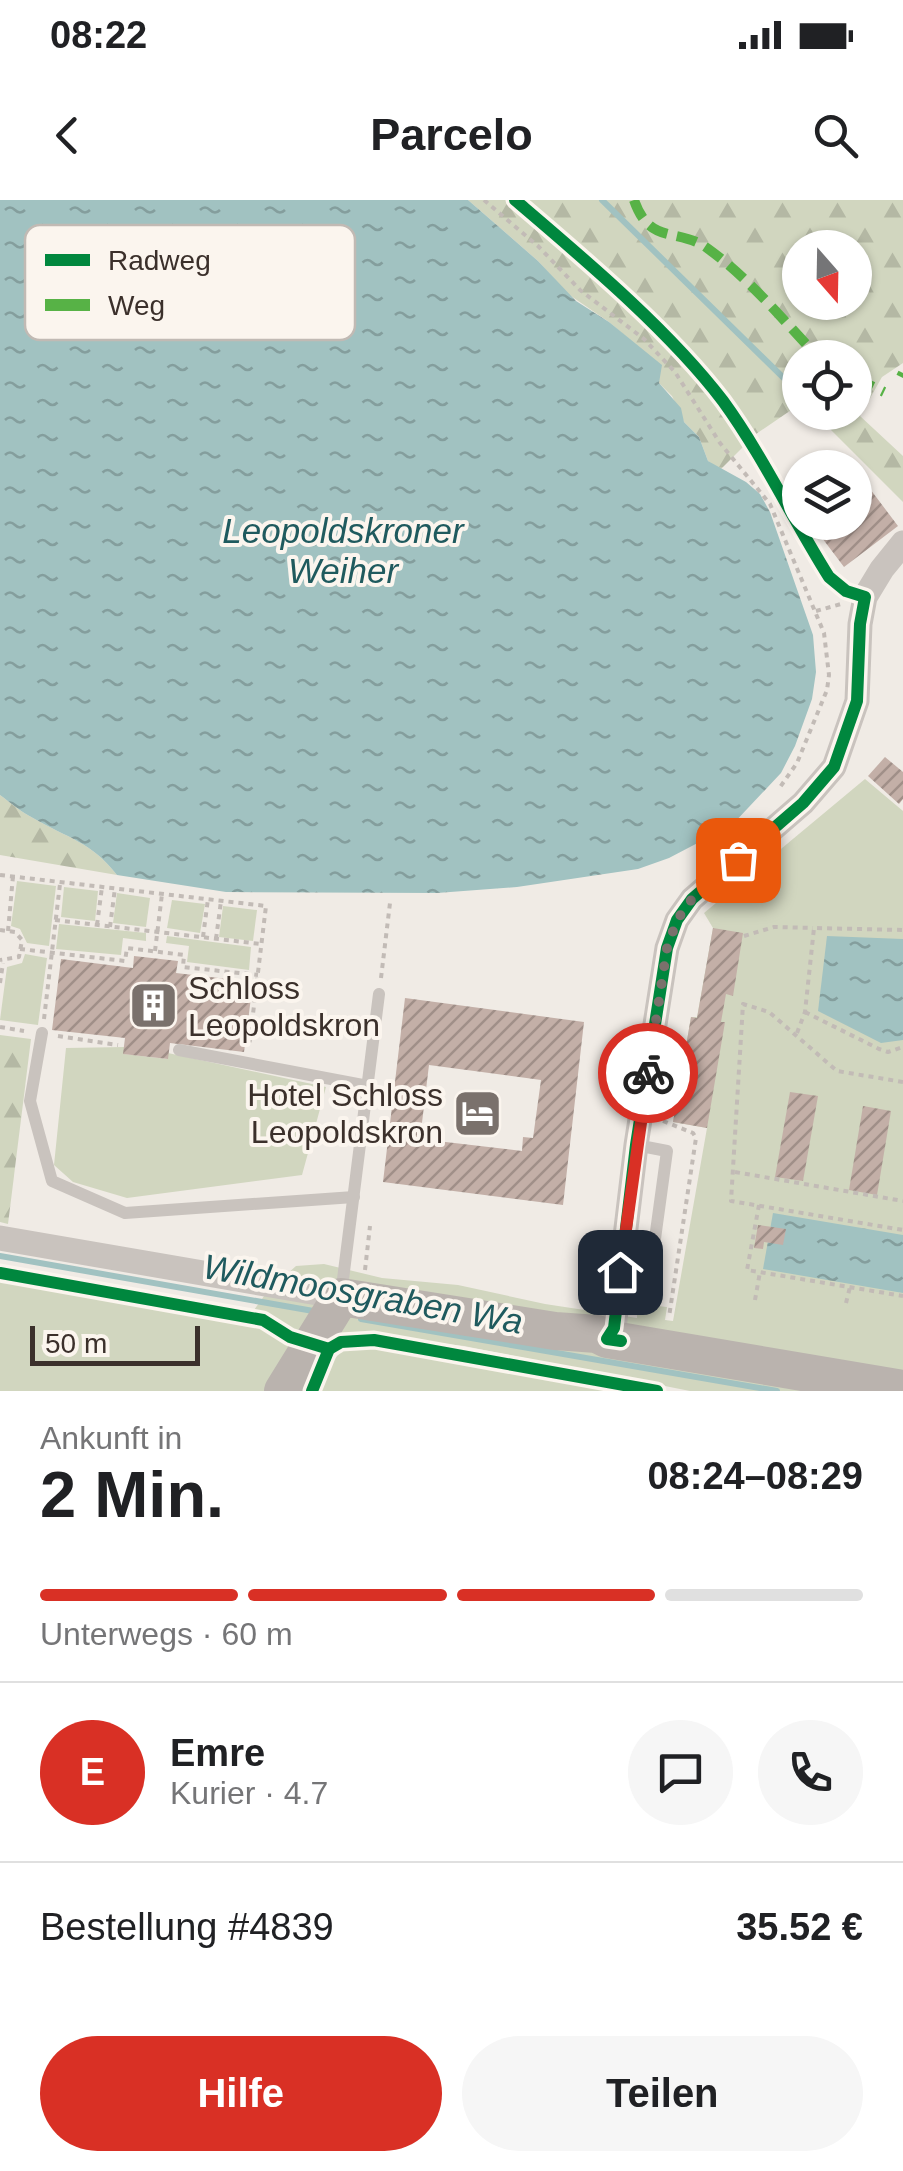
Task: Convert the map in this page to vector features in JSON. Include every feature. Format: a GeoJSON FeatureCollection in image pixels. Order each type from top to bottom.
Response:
{"type":"FeatureCollection","features":[{"type":"Feature","properties":{"kind":"street"},"geometry":{"type":"LineString","coordinates":[[607,1339],[614,1328],[636,1145],[667,948],[677,920],[692,899],[803,803],[834,767],[857,701],[865,597],[903,543]]}},
{"type":"Feature","properties":{"kind":"street"},"geometry":{"type":"LineString","coordinates":[[0,1238],[340,1303],[597,1334],[607,1339],[903,1389]]}},
{"type":"Feature","properties":{"kind":"street"},"geometry":{"type":"LineString","coordinates":[[283,1391],[340,1303]]}},
{"type":"Feature","properties":{"kind":"lane"},"geometry":{"type":"LineString","coordinates":[[340,1303],[378,994]]}},
{"type":"Feature","properties":{"kind":"lane"},"geometry":{"type":"LineString","coordinates":[[42,1033],[30,1101],[52,1182],[125,1213],[354,1198]]}},
{"type":"Feature","properties":{"kind":"lane"},"geometry":{"type":"LineString","coordinates":[[179,1050],[368,1086]]}},
{"type":"Feature","properties":{"kind":"path"},"geometry":{"type":"LineString","coordinates":[[484,200],[538,246],[580,290],[644,339],[675,372],[720,443],[770,504],[824,632],[829,675],[827,690],[796,763],[776,793]]}},
{"type":"Feature","properties":{"kind":"path"},"geometry":{"type":"LineString","coordinates":[[0,875],[266,906],[248,1062]]}},
{"type":"Feature","properties":{"kind":"path"},"geometry":{"type":"LineString","coordinates":[[8,931],[13,876]]}},
{"type":"Feature","properties":{"kind":"path"},"geometry":{"type":"LineString","coordinates":[[42,1033],[60,882]]}},
{"type":"Feature","properties":{"kind":"path"},"geometry":{"type":"LineString","coordinates":[[98,925],[102,887]]}},
{"type":"Feature","properties":{"kind":"path"},"geometry":{"type":"LineString","coordinates":[[110,926],[115,888]]}},
{"type":"Feature","properties":{"kind":"path"},"geometry":{"type":"LineString","coordinates":[[155,952],[162,894]]}},
{"type":"Feature","properties":{"kind":"path"},"geometry":{"type":"LineString","coordinates":[[204,938],[208,899]]}},
{"type":"Feature","properties":{"kind":"path"},"geometry":{"type":"LineString","coordinates":[[216,939],[221,900]]}},
{"type":"Feature","properties":{"kind":"path"},"geometry":{"type":"LineString","coordinates":[[378,994],[390,903]]}},
{"type":"Feature","properties":{"kind":"path"},"geometry":{"type":"LineString","coordinates":[[56,920],[261,944]]}},
{"type":"Feature","properties":{"kind":"path"},"geometry":{"type":"LineString","coordinates":[[744,936],[774,928],[903,930]]}},
{"type":"Feature","properties":{"kind":"path"},"geometry":{"type":"LineString","coordinates":[[796,1034],[805,1012],[814,928]]}},
{"type":"Feature","properties":{"kind":"path"},"geometry":{"type":"LineString","coordinates":[[0,930],[16,932],[22,940],[19,957],[2,961],[0,983]]}},
{"type":"Feature","properties":{"kind":"path"},"geometry":{"type":"LineString","coordinates":[[20,949],[126,961],[127,948],[184,955],[183,967],[258,976]]}},
{"type":"Feature","properties":{"kind":"path"},"geometry":{"type":"LineString","coordinates":[[903,1082],[837,1071],[769,1012],[743,1004],[731,1201],[903,1230]]}},
{"type":"Feature","properties":{"kind":"path"},"geometry":{"type":"LineString","coordinates":[[805,1012],[878,1049],[888,1052],[903,1048]]}},
{"type":"Feature","properties":{"kind":"path"},"geometry":{"type":"LineString","coordinates":[[658,1114],[660,1120],[693,1133],[696,1138],[667,1334]]}},
{"type":"Feature","properties":{"kind":"path"},"geometry":{"type":"LineString","coordinates":[[733,1172],[903,1200]]}},
{"type":"Feature","properties":{"kind":"path"},"geometry":{"type":"LineString","coordinates":[[758,1205],[748,1270],[903,1296]]}},
{"type":"Feature","properties":{"kind":"path"},"geometry":{"type":"LineString","coordinates":[[340,1303],[370,1226]]}},
{"type":"Feature","properties":{"kind":"path"},"geometry":{"type":"LineString","coordinates":[[755,1300],[760,1272]]}},
{"type":"Feature","properties":{"kind":"path"},"geometry":{"type":"LineString","coordinates":[[846,1303],[850,1287]]}},
{"type":"Feature","properties":{"kind":"green space"},"geometry":{"type":"Polygon","coordinates":[[[468,200],[903,200],[903,363],[882,377],[872,395],[872,340],[782,340],[782,416],[756,434],[720,470],[708,461],[699,437],[684,422],[672,396],[659,383],[650,357],[568,294],[538,261],[468,200]]]}},
{"type":"Feature","properties":{"kind":"green space"},"geometry":{"type":"Polygon","coordinates":[[[872,427],[903,456],[903,502],[872,471],[872,450],[851,450],[831,430],[872,427]]]}},
{"type":"Feature","properties":{"kind":"green space"},"geometry":{"type":"Polygon","coordinates":[[[865,779],[903,811],[903,1391],[690,1391],[464,1346],[368,1335],[341,1346],[315,1391],[0,1391],[0,1281],[253,1324],[254,1310],[267,1292],[296,1266],[324,1264],[382,1278],[458,1285],[637,1318],[637,1304],[667,1307],[665,1320],[673,1321],[707,1128],[673,1122],[691,1017],[697,1017],[713,928],[704,913],[865,779]]]}},
{"type":"Feature","properties":{"kind":"green space"},"geometry":{"type":"Polygon","coordinates":[[[0,795],[29,816],[88,848],[117,875],[0,855],[0,795]]]}},
{"type":"Feature","properties":{"kind":"green space"},"geometry":{"type":"Polygon","coordinates":[[[17,881],[56,886],[49,946],[27,943],[20,929],[11,926],[17,881]]]}},
{"type":"Feature","properties":{"kind":"green space"},"geometry":{"type":"Polygon","coordinates":[[[64,887],[98,891],[95,921],[61,917],[64,887]]]}},
{"type":"Feature","properties":{"kind":"green space"},"geometry":{"type":"Polygon","coordinates":[[[117,893],[150,898],[146,927],[113,923],[117,893]]]}},
{"type":"Feature","properties":{"kind":"green space"},"geometry":{"type":"Polygon","coordinates":[[[172,900],[205,904],[200,933],[167,928],[172,900]]]}},
{"type":"Feature","properties":{"kind":"green space"},"geometry":{"type":"Polygon","coordinates":[[[223,906],[257,910],[253,941],[219,937],[223,906]]]}},
{"type":"Feature","properties":{"kind":"green space"},"geometry":{"type":"Polygon","coordinates":[[[59,924],[146,933],[146,941],[123,938],[121,955],[56,949],[59,924]]]}},
{"type":"Feature","properties":{"kind":"green space"},"geometry":{"type":"Polygon","coordinates":[[[167,936],[251,947],[249,970],[187,962],[189,946],[166,943],[167,936]]]}},
{"type":"Feature","properties":{"kind":"green space"},"geometry":{"type":"Polygon","coordinates":[[[25,954],[47,958],[38,1025],[0,1020],[7,967],[22,963],[25,954]]]}},
{"type":"Feature","properties":{"kind":"green space"},"geometry":{"type":"Polygon","coordinates":[[[0,1035],[31,1039],[8,1224],[0,1222],[0,1035]]]}},
{"type":"Feature","properties":{"kind":"green space"},"geometry":{"type":"Polygon","coordinates":[[[124,1047],[124,1054],[167,1059],[168,1053],[326,1087],[302,1175],[127,1198],[73,1182],[54,1165],[66,1048],[124,1047]]]}},
{"type":"Feature","properties":{"kind":"green space"},"geometry":{"type":"Polygon","coordinates":[[[366,1344],[639,1391],[317,1391],[340,1353],[366,1344]]]}},
{"type":"Feature","properties":{"kind":"water","name":"Leopoldskroner Weiher"},"geometry":{"type":"Polygon","coordinates":[[[0,200],[468,200],[538,261],[576,301],[662,365],[659,383],[681,408],[684,422],[699,437],[708,461],[760,494],[770,512],[813,635],[816,672],[812,699],[781,773],[732,825],[669,858],[638,869],[517,887],[437,893],[226,892],[117,875],[88,848],[29,816],[0,795],[0,200]]]}},
{"type":"Feature","properties":{"kind":"water"},"geometry":{"type":"Polygon","coordinates":[[[827,936],[903,939],[903,1040],[881,1043],[818,1011],[827,936]]]}},
{"type":"Feature","properties":{"kind":"water"},"geometry":{"type":"Polygon","coordinates":[[[773,1213],[903,1235],[903,1293],[763,1269],[773,1213]]]}},
{"type":"Feature","properties":{"kind":"building"},"geometry":{"type":"Polygon","coordinates":[[[872,492],[898,526],[844,567],[824,540],[872,540],[872,492]]]}},
{"type":"Feature","properties":{"kind":"building"},"geometry":{"type":"Polygon","coordinates":[[[885,757],[903,772],[903,799],[899,804],[868,776],[885,757]]]}},
{"type":"Feature","properties":{"kind":"building"},"geometry":{"type":"Polygon","coordinates":[[[713,928],[743,933],[733,996],[726,994],[707,1128],[673,1122],[691,1017],[697,1018],[713,928]]]}},
{"type":"Feature","properties":{"kind":"building","name":"Schloss Leopoldskron"},"geometry":{"type":"Polygon","coordinates":[[[134,956],[178,961],[176,973],[253,982],[244,1052],[170,1043],[168,1059],[123,1054],[125,1038],[52,1030],[61,959],[133,968],[134,956]]]}},
{"type":"Feature","properties":{"kind":"building"},"geometry":{"type":"Polygon","coordinates":[[[405,998],[584,1022],[563,1205],[383,1182],[405,998]],[[429,1065],[420,1139],[522,1151],[523,1137],[533,1138],[541,1080],[429,1065]]]}},
{"type":"Feature","properties":{"kind":"building"},"geometry":{"type":"Polygon","coordinates":[[[790,1092],[818,1096],[803,1181],[775,1177],[790,1092]]]}},
{"type":"Feature","properties":{"kind":"building"},"geometry":{"type":"Polygon","coordinates":[[[863,1106],[891,1111],[877,1195],[849,1190],[863,1106]]]}},
{"type":"Feature","properties":{"kind":"building"},"geometry":{"type":"Polygon","coordinates":[[[758,1225],[786,1229],[783,1245],[764,1242],[763,1249],[754,1248],[758,1225]]]}},
{"type":"Feature","properties":{"kind":"waterway"},"geometry":{"type":"LineString","coordinates":[[602,200],[782,376]]}},
{"type":"Feature","properties":{"kind":"waterway","name":"Wildmoosgraben Wa"},"geometry":{"type":"LineString","coordinates":[[0,1256],[319,1312]]}},
{"type":"Feature","properties":{"kind":"waterway","name":"Wildmoosgraben Wa"},"geometry":{"type":"LineString","coordinates":[[361,1319],[777,1391]]}},
{"type":"Feature","properties":{"kind":"marked path"},"geometry":{"type":"LineString","coordinates":[[634,200],[640,214],[656,230],[696,242],[737,272],[802,340]]}},
{"type":"Feature","properties":{"kind":"marked path"},"geometry":{"type":"LineString","coordinates":[[901,377],[903,373]]}},
{"type":"Feature","properties":{"kind":"marked path"},"geometry":{"type":"LineString","coordinates":[[872,386],[884,392]]}},
{"type":"Feature","properties":{"kind":"cycle path"},"geometry":{"type":"LineString","coordinates":[[515,200],[624,296],[701,374],[751,444],[829,577],[846,591],[865,597],[857,701],[834,767],[803,803],[692,899],[677,920],[667,948],[636,1145],[614,1328],[607,1339],[621,1341]]}},
{"type":"Feature","properties":{"kind":"cycle path"},"geometry":{"type":"LineString","coordinates":[[0,1273],[263,1320],[290,1337],[329,1349]]}},
{"type":"Feature","properties":{"kind":"cycle path"},"geometry":{"type":"LineString","coordinates":[[312,1391],[329,1349],[341,1342],[374,1340],[657,1391]]}},
{"type":"Feature","properties":{"kind":"way so far"},"geometry":{"type":"LineString","coordinates":[[648,1073],[667,948],[677,920],[692,899],[738,860]]}},
{"type":"Feature","properties":{"kind":"place","name":"Schloss Leopoldskron"},"geometry":{"type":"Point","coordinates":[153,1006]}},
{"type":"Feature","properties":{"kind":"place","name":"Hotel Schloss Leopoldskron"},"geometry":{"type":"Point","coordinates":[478,1113]}},
{"type":"Feature","properties":{"kind":"route"},"geometry":{"type":"LineString","coordinates":[[620,1272],[648,1073]]}}]}
